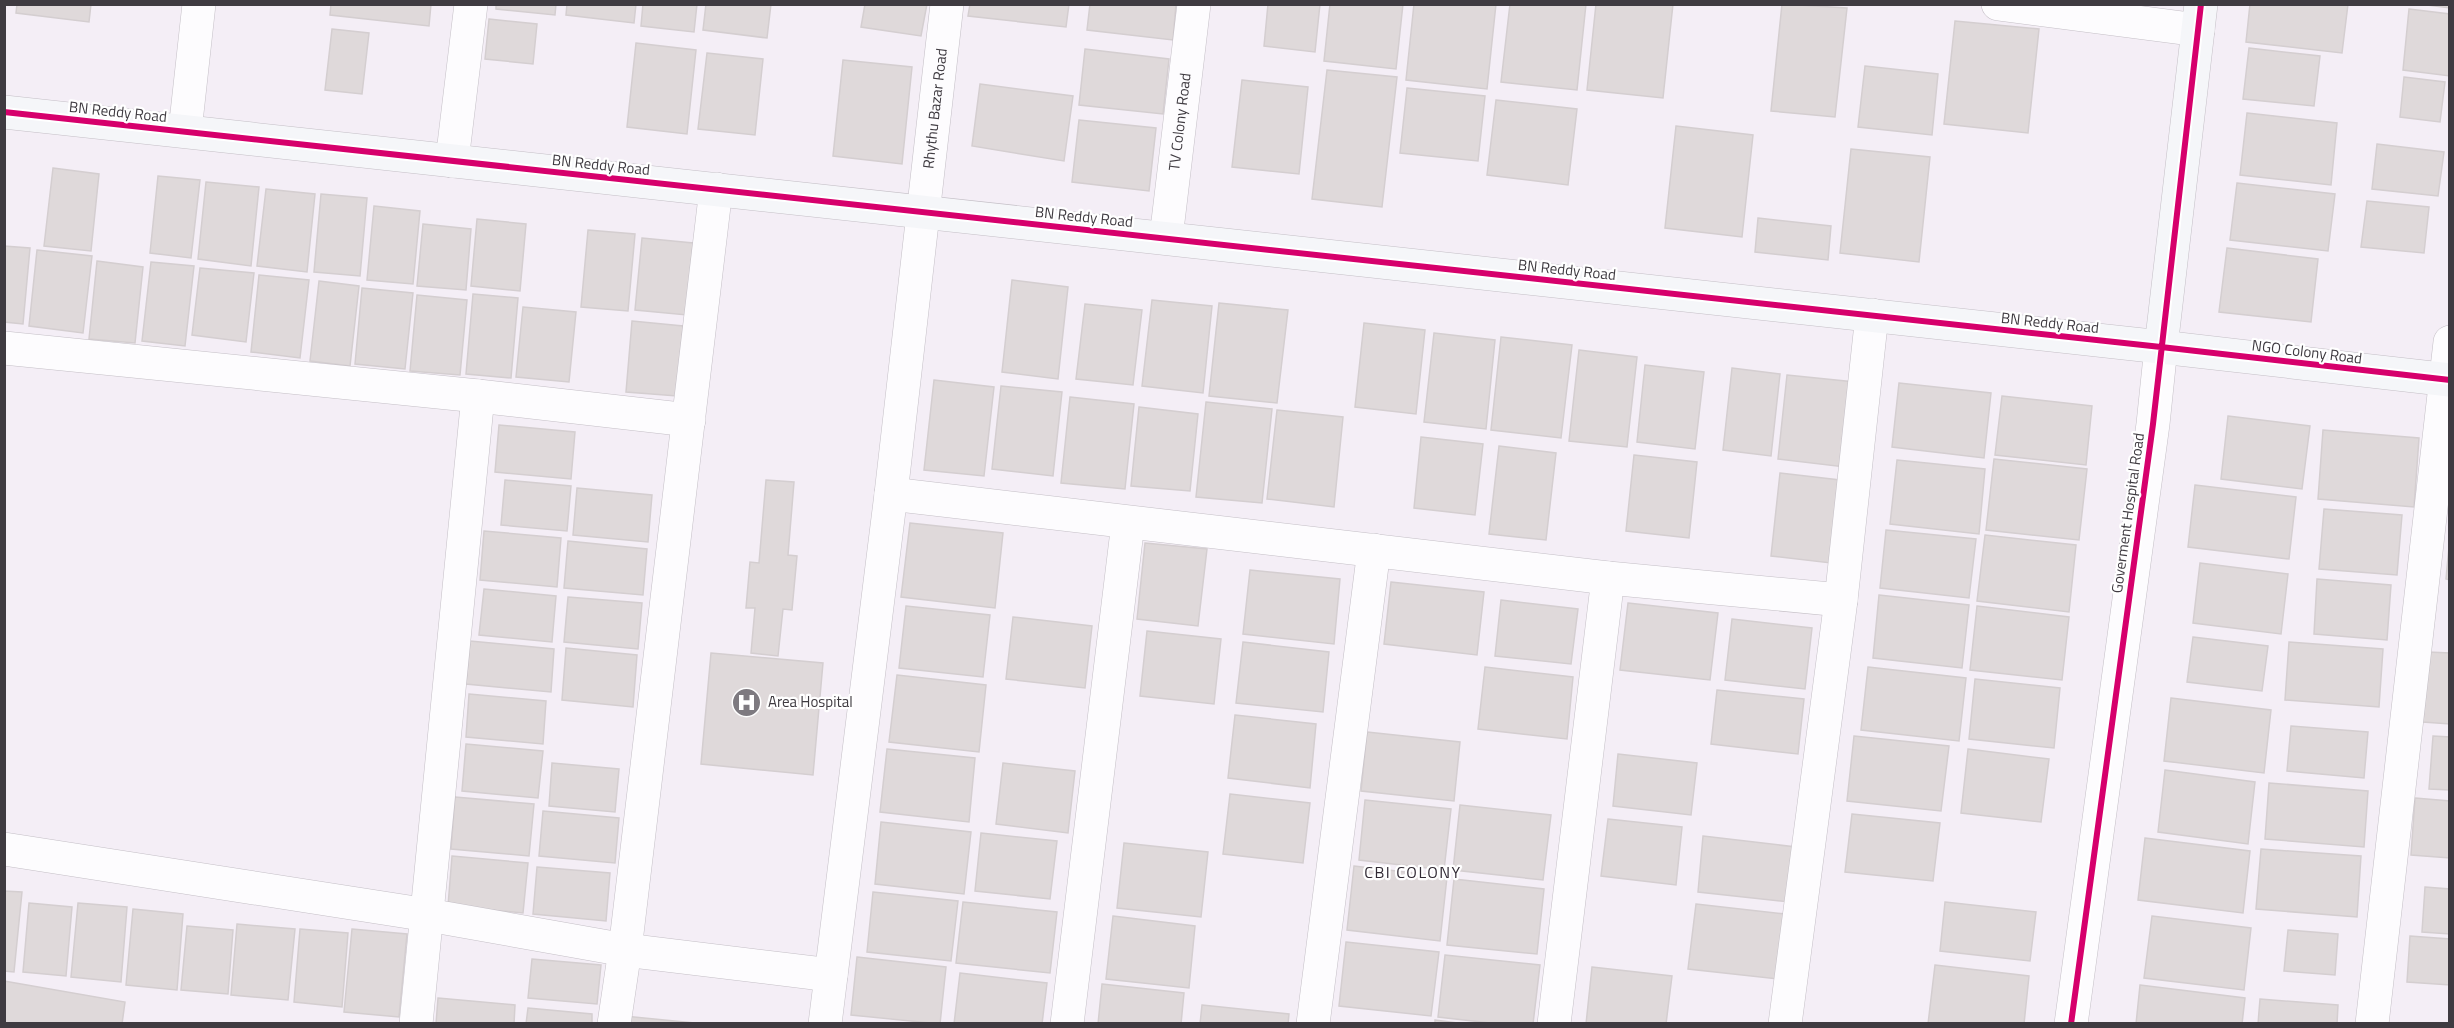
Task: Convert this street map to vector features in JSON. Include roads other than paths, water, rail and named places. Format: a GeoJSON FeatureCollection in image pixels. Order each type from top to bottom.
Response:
{"type":"FeatureCollection","features":[{"type":"Feature","properties":{"kind":"street"},"geometry":{"type":"LineString","coordinates":[[184,131],[199,4]]}},
{"type":"Feature","properties":{"kind":"street"},"geometry":{"type":"LineString","coordinates":[[452,161],[471,4]]}},
{"type":"Feature","properties":{"kind":"street","name":"Rhythu Bazar Road"},"geometry":{"type":"LineString","coordinates":[[825,1023],[891,494],[947,4]]}},
{"type":"Feature","properties":{"kind":"street","name":"TV Colony Road"},"geometry":{"type":"LineString","coordinates":[[1166,238],[1194,4]]}},
{"type":"Feature","properties":{"kind":"street"},"geometry":{"type":"LineString","coordinates":[[1998,4],[2199,17]]}},
{"type":"Feature","properties":{"kind":"street","name":"Goverment Hospital Road"},"geometry":{"type":"LineString","coordinates":[[2071,1023],[2153,424],[2199,17]]}},
{"type":"Feature","properties":{"kind":"street","name":"BN Reddy Road"},"geometry":{"type":"LineString","coordinates":[[4,112],[2161,347]]}},
{"type":"Feature","properties":{"kind":"street"},"geometry":{"type":"LineString","coordinates":[[614,1023],[625,950],[716,189]]}},
{"type":"Feature","properties":{"kind":"street"},"geometry":{"type":"LineString","coordinates":[[1785,1023],[1841,600],[1872,315]]}},
{"type":"Feature","properties":{"kind":"street"},"geometry":{"type":"LineString","coordinates":[[2372,1023],[2448,380],[2450,342]]}},
{"type":"Feature","properties":{"kind":"street","name":"NGO Colony Road"},"geometry":{"type":"LineString","coordinates":[[2161,347],[2448,380]]}},
{"type":"Feature","properties":{"kind":"street"},"geometry":{"type":"LineString","coordinates":[[4,348],[478,396],[688,420]]}},
{"type":"Feature","properties":{"kind":"street"},"geometry":{"type":"LineString","coordinates":[[416,1023],[478,396]]}},
{"type":"Feature","properties":{"kind":"street"},"geometry":{"type":"LineString","coordinates":[[891,494],[1608,578],[1841,600]]}},
{"type":"Feature","properties":{"kind":"street"},"geometry":{"type":"LineString","coordinates":[[1067,1023],[1128,523]]}},
{"type":"Feature","properties":{"kind":"street"},"geometry":{"type":"LineString","coordinates":[[1313,1023],[1374,550]]}},
{"type":"Feature","properties":{"kind":"street"},"geometry":{"type":"LineString","coordinates":[[1554,1023],[1608,578]]}},
{"type":"Feature","properties":{"kind":"street"},"geometry":{"type":"LineString","coordinates":[[4,849],[428,915],[625,950],[831,975]]}},
{"type":"Feature","properties":{"kind":"place","name":"Area Hospital"},"geometry":{"type":"Point","coordinates":[747,702]}},
{"type":"Feature","properties":{"kind":"district","name":"CBI COLONY"},"geometry":{"type":"Point","coordinates":[1413,872]}}]}
